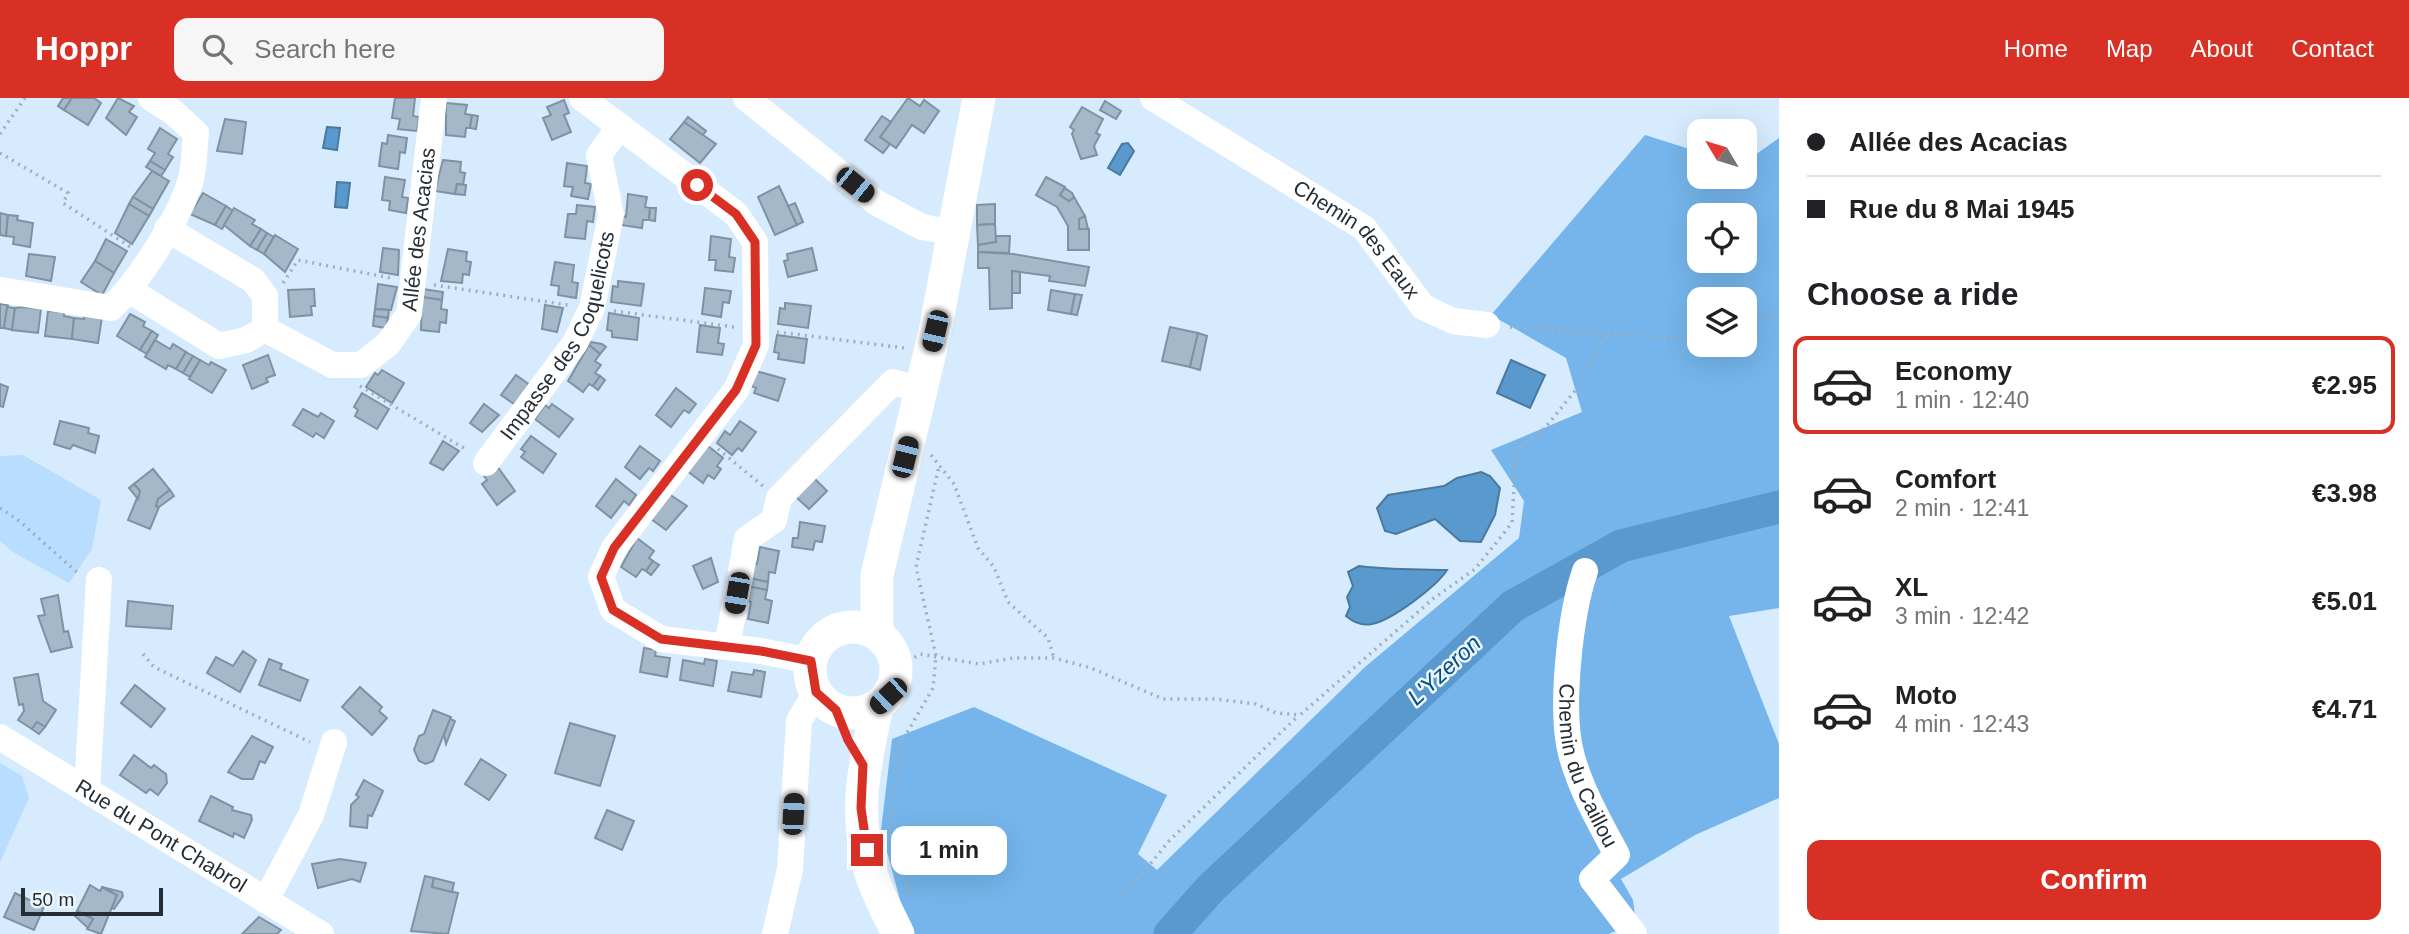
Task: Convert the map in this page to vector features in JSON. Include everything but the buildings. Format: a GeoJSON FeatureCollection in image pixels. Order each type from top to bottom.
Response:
{"type":"FeatureCollection","features":[{"type":"Feature","properties":{"kind":"main road"},"geometry":{"type":"LineString","coordinates":[[877,633],[877,575],[956,233],[979,98]]}},
{"type":"Feature","properties":{"kind":"main road"},"geometry":{"type":"LineString","coordinates":[[863,765],[821,687],[825,637],[837,629],[877,575]]}},
{"type":"Feature","properties":{"kind":"main road"},"geometry":{"type":"LineString","coordinates":[[837,629],[851,626],[877,633],[894,655],[897,669],[895,683],[877,706],[863,765],[861,808],[870,871],[906,920]]}},
{"type":"Feature","properties":{"kind":"main road"},"geometry":{"type":"LineString","coordinates":[[821,687],[850,713],[877,706]]}},
{"type":"Feature","properties":{"kind":"street"},"geometry":{"type":"LineString","coordinates":[[1,290],[111,308],[130,290],[167,229],[191,181],[196,133],[173,112],[150,98]]}},
{"type":"Feature","properties":{"kind":"street","name":"Allée des Acacias"},"geometry":{"type":"LineString","coordinates":[[265,329],[332,365],[361,365],[387,344],[409,314],[434,98]]}},
{"type":"Feature","properties":{"kind":"street"},"geometry":{"type":"LineString","coordinates":[[582,98],[736,214],[755,242],[756,345],[736,390],[614,548],[601,577],[613,610],[661,639],[727,646],[821,687],[799,720],[790,869],[775,934]]}},
{"type":"Feature","properties":{"kind":"street"},"geometry":{"type":"LineString","coordinates":[[746,98],[877,203],[922,227],[956,233]]}},
{"type":"Feature","properties":{"kind":"street","name":"Chemin des Eaux"},"geometry":{"type":"LineString","coordinates":[[1153,98],[1364,228],[1423,307],[1453,321],[1487,325]]}},
{"type":"Feature","properties":{"kind":"street","name":"Impasse des Coquelicots"},"geometry":{"type":"LineString","coordinates":[[486,463],[575,343],[592,308],[611,215],[599,155],[620,126]]}},
{"type":"Feature","properties":{"kind":"street"},"geometry":{"type":"LineString","coordinates":[[130,290],[219,346],[246,340],[265,329],[265,296],[253,279],[167,229]]}},
{"type":"Feature","properties":{"kind":"street"},"geometry":{"type":"LineString","coordinates":[[727,646],[747,539],[893,382],[921,390]]}},
{"type":"Feature","properties":{"kind":"street","name":"Chemin du Caillou"},"geometry":{"type":"LineString","coordinates":[[1585,571],[1575,599],[1566,728],[1586,797],[1617,855],[1592,879],[1634,934]]}},
{"type":"Feature","properties":{"kind":"street"},"geometry":{"type":"LineString","coordinates":[[87,790],[99,580]]}},
{"type":"Feature","properties":{"kind":"street","name":"Rue du Pont Chabrol"},"geometry":{"type":"LineString","coordinates":[[0,737],[321,934]]}},
{"type":"Feature","properties":{"kind":"street"},"geometry":{"type":"LineString","coordinates":[[266,900],[312,815],[334,742]]}},
{"type":"Feature","properties":{"kind":"path"},"geometry":{"type":"LineString","coordinates":[[0,134],[25,98]]}},
{"type":"Feature","properties":{"kind":"path"},"geometry":{"type":"LineString","coordinates":[[0,153],[68,193],[63,203],[149,258]]}},
{"type":"Feature","properties":{"kind":"path"},"geometry":{"type":"LineString","coordinates":[[265,296],[279,289],[298,260],[412,282]]}},
{"type":"Feature","properties":{"kind":"path"},"geometry":{"type":"LineString","coordinates":[[446,287],[566,305]]}},
{"type":"Feature","properties":{"kind":"path"},"geometry":{"type":"LineString","coordinates":[[625,313],[720,326]]}},
{"type":"Feature","properties":{"kind":"path"},"geometry":{"type":"LineString","coordinates":[[1757,321],[1779,315]]}},
{"type":"Feature","properties":{"kind":"path"},"geometry":{"type":"LineString","coordinates":[[1487,325],[1687,339]]}},
{"type":"Feature","properties":{"kind":"path"},"geometry":{"type":"LineString","coordinates":[[781,332],[900,348]]}},
{"type":"Feature","properties":{"kind":"path"},"geometry":{"type":"LineString","coordinates":[[1124,897],[1169,841],[1300,715],[1434,598],[1475,569],[1512,523],[1516,451],[1545,428],[1574,392],[1606,335]]}},
{"type":"Feature","properties":{"kind":"path"},"geometry":{"type":"LineString","coordinates":[[360,388],[463,448]]}},
{"type":"Feature","properties":{"kind":"path"},"geometry":{"type":"LineString","coordinates":[[934,443],[931,456],[954,484],[978,548],[994,567],[1008,602],[1048,638],[1054,658]]}},
{"type":"Feature","properties":{"kind":"path"},"geometry":{"type":"LineString","coordinates":[[731,459],[776,509]]}},
{"type":"Feature","properties":{"kind":"path"},"geometry":{"type":"LineString","coordinates":[[906,920],[890,828],[901,743],[933,688],[936,656],[916,567],[939,466]]}},
{"type":"Feature","properties":{"kind":"path"},"geometry":{"type":"LineString","coordinates":[[0,508],[17,519],[75,574],[99,580]]}},
{"type":"Feature","properties":{"kind":"path"},"geometry":{"type":"LineString","coordinates":[[143,654],[154,667],[306,742],[334,742]]}},
{"type":"Feature","properties":{"kind":"path"},"geometry":{"type":"LineString","coordinates":[[897,669],[920,654],[979,664],[1013,658],[1054,658],[1091,668],[1163,699],[1216,699],[1256,704],[1276,713],[1300,715]]}},
{"type":"Feature","properties":{"kind":"shaded area"},"geometry":{"type":"Polygon","coordinates":[[[327,127],[340,128],[337,150],[323,148],[327,127]]]}},
{"type":"Feature","properties":{"kind":"shaded area"},"geometry":{"type":"Polygon","coordinates":[[[1645,135],[1687,148],[1687,189],[1757,189],[1757,154],[1779,138],[1779,608],[1729,616],[1779,744],[1779,798],[1695,835],[1621,879],[1633,900],[1636,924],[1608,934],[913,934],[903,911],[881,830],[892,739],[974,707],[1167,795],[1138,854],[1157,870],[1365,667],[1519,538],[1524,501],[1491,450],[1582,412],[1566,358],[1491,315],[1645,135]]]}},
{"type":"Feature","properties":{"kind":"shaded area"},"geometry":{"type":"Polygon","coordinates":[[[1128,143],[1134,151],[1120,175],[1108,168],[1122,144],[1128,143]]]}},
{"type":"Feature","properties":{"kind":"shaded area"},"geometry":{"type":"Polygon","coordinates":[[[337,182],[350,183],[347,208],[335,207],[337,182]]]}},
{"type":"Feature","properties":{"kind":"shaded area"},"geometry":{"type":"Polygon","coordinates":[[[1511,360],[1545,375],[1530,408],[1497,393],[1511,360]]]}},
{"type":"Feature","properties":{"kind":"shaded area"},"geometry":{"type":"Polygon","coordinates":[[[23,455],[101,500],[92,549],[69,583],[13,552],[0,541],[0,456],[23,455]]]}},
{"type":"Feature","properties":{"kind":"shaded area"},"geometry":{"type":"Polygon","coordinates":[[[1481,472],[1490,476],[1500,488],[1495,515],[1481,542],[1460,541],[1435,519],[1396,534],[1385,531],[1377,508],[1388,495],[1444,486],[1457,478],[1481,472]]]}},
{"type":"Feature","properties":{"kind":"shaded area"},"geometry":{"type":"Polygon","coordinates":[[[1359,566],[1447,570],[1402,610],[1381,621],[1365,624],[1346,616],[1350,607],[1347,597],[1353,586],[1348,572],[1359,566]]]}},
{"type":"Feature","properties":{"kind":"shaded area"},"geometry":{"type":"Polygon","coordinates":[[[0,763],[22,776],[29,798],[0,862],[0,763]]]}},
{"type":"Feature","properties":{"kind":"waterway","name":"L'Yzeron"},"geometry":{"type":"LineString","coordinates":[[1170,934],[1211,888],[1513,606],[1621,546],[1779,507]]}},
{"type":"Feature","properties":{"kind":"route"},"geometry":{"type":"LineString","coordinates":[[697,185],[736,214],[755,242],[756,345],[736,390],[614,548],[601,577],[613,610],[661,639],[761,651],[811,661],[810,671],[816,692],[836,710],[848,740],[863,765],[861,808],[867,850]]}}]}
